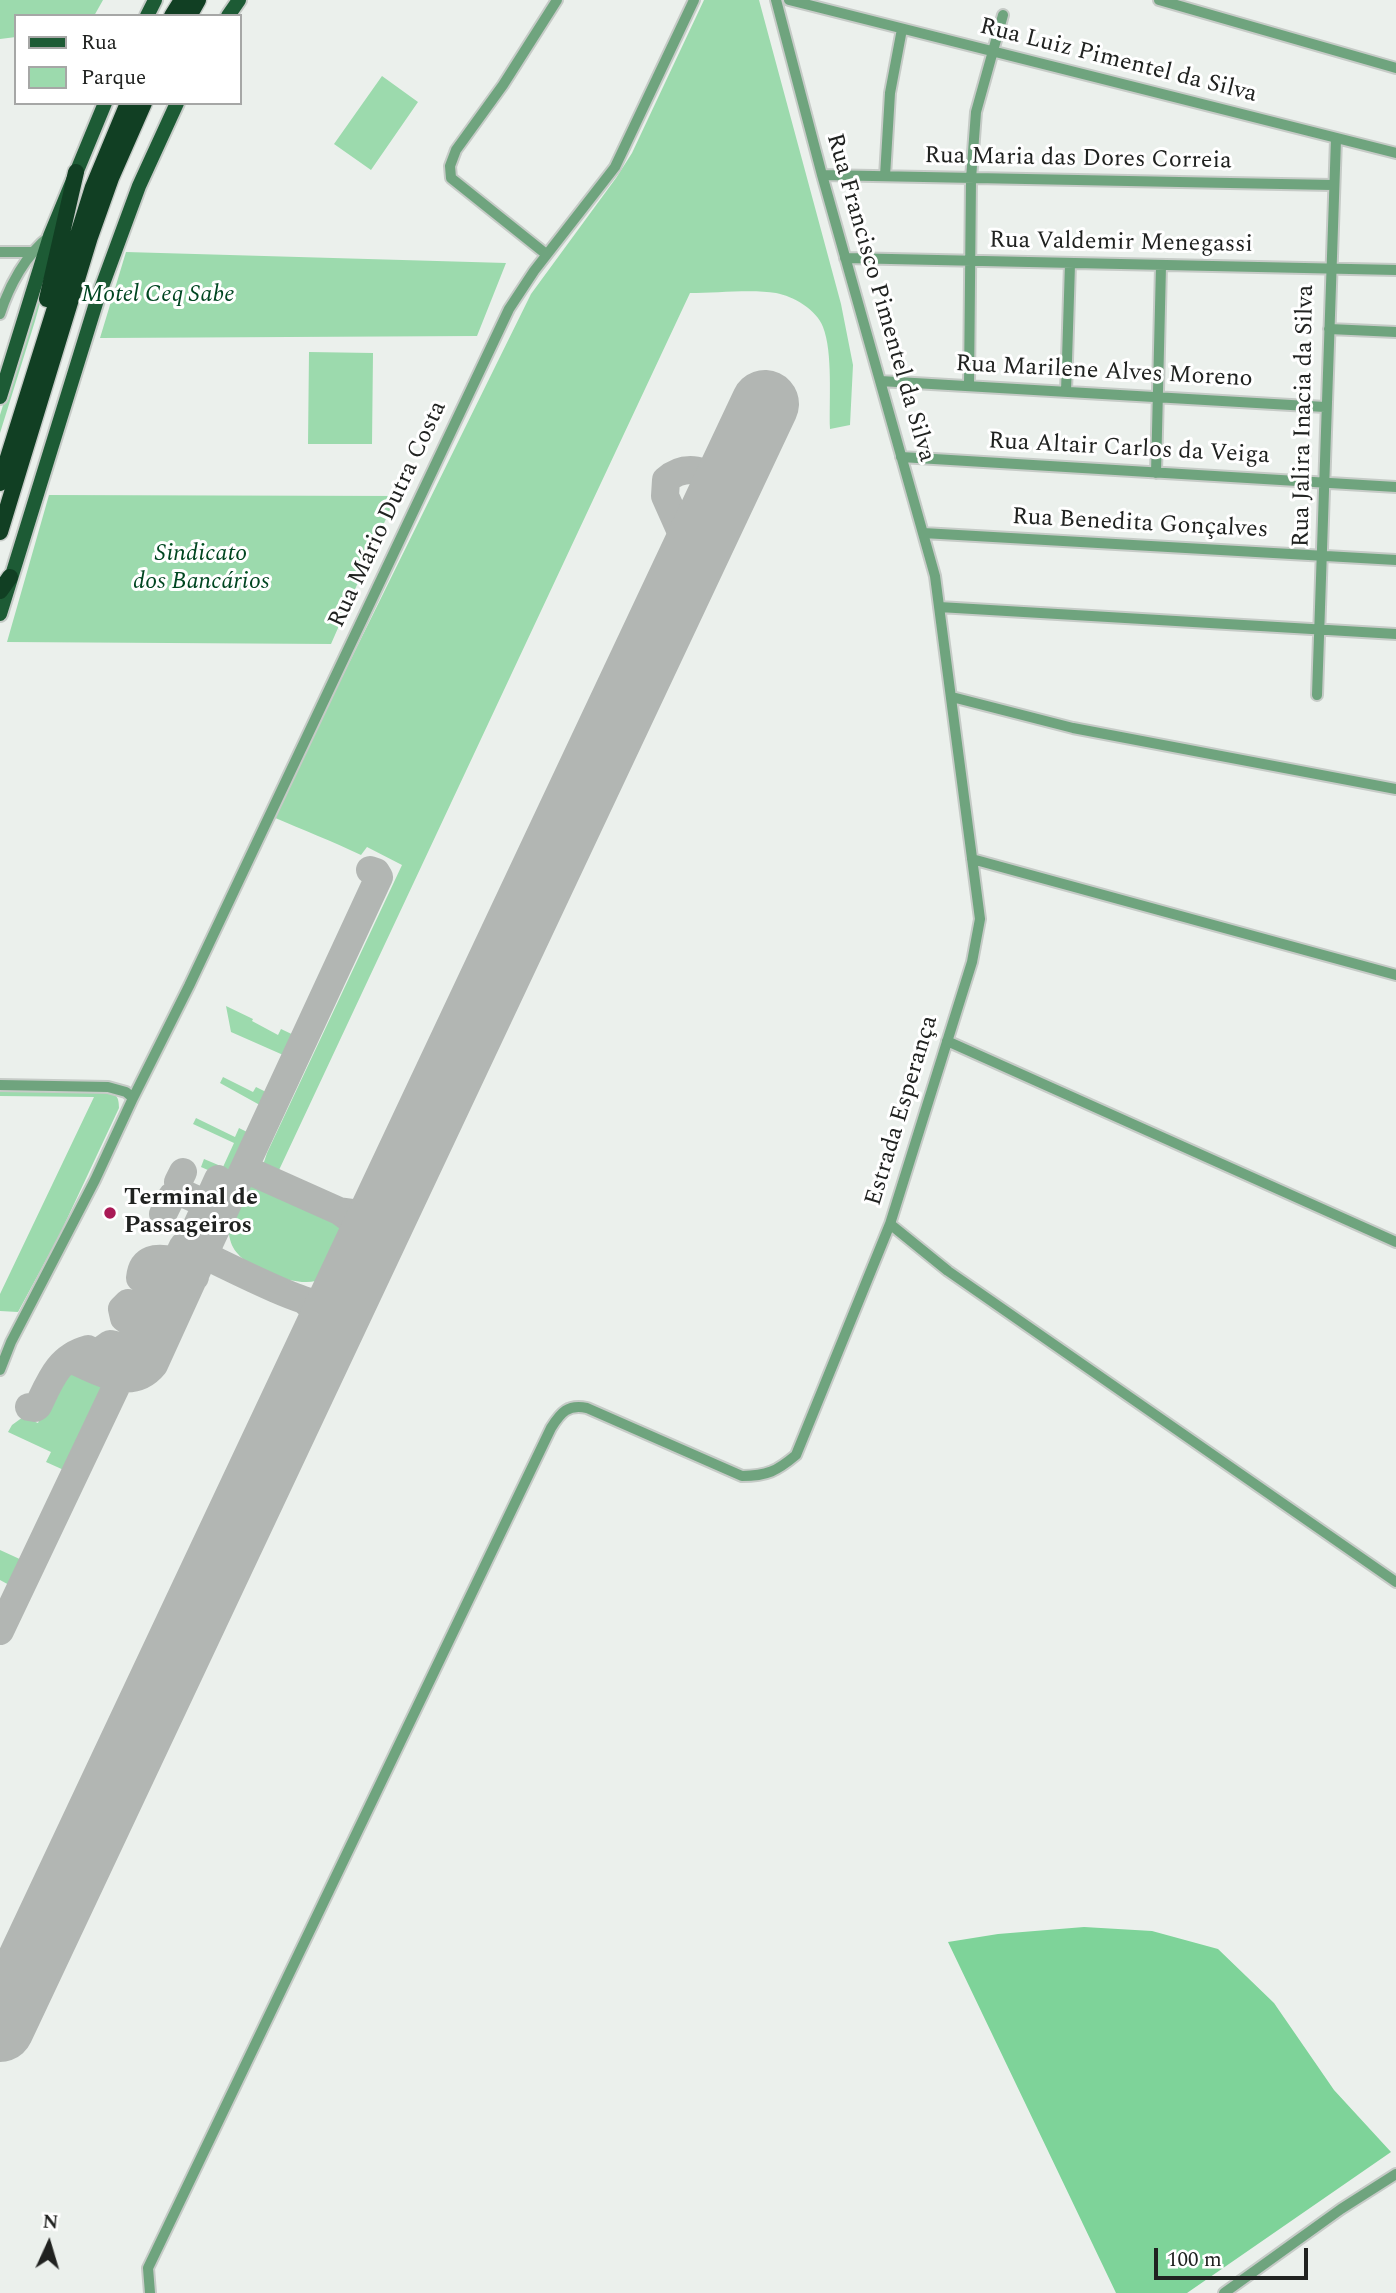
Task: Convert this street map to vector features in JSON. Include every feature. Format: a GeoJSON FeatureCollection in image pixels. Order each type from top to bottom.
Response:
{"type":"FeatureCollection","features":[{"type":"Feature","properties":{"kind":"highway"},"geometry":{"type":"LineString","coordinates":[[0,483],[93,187],[127,105]]}},
{"type":"Feature","properties":{"kind":"highway"},"geometry":{"type":"LineString","coordinates":[[0,532],[90,237],[111,178],[143,105]]}},
{"type":"Feature","properties":{"kind":"highway"},"geometry":{"type":"LineString","coordinates":[[46,333],[42,319],[76,172]]}},
{"type":"Feature","properties":{"kind":"highway"},"geometry":{"type":"LineString","coordinates":[[0,591],[10,577]]}},
{"type":"Feature","properties":{"kind":"main road"},"geometry":{"type":"LineString","coordinates":[[0,397],[50,236],[105,105]]}},
{"type":"Feature","properties":{"kind":"main road"},"geometry":{"type":"LineString","coordinates":[[0,614],[97,300],[139,186],[176,105]]}},
{"type":"Feature","properties":{"kind":"street"},"geometry":{"type":"LineString","coordinates":[[547,254],[451,178],[450,166],[456,150],[503,85],[557,0]]}},
{"type":"Feature","properties":{"kind":"street","name":"Rua Mário Dutra Costa"},"geometry":{"type":"LineString","coordinates":[[0,1370],[11,1342],[95,1180],[509,309],[547,254],[615,167],[694,0]]}},
{"type":"Feature","properties":{"kind":"street","name":"Rua Francisco Pimentel da Silva"},"geometry":{"type":"LineString","coordinates":[[776,0],[822,175],[935,576],[939,607]]}},
{"type":"Feature","properties":{"kind":"street","name":"Rua Luiz Pimentel da Silva"},"geometry":{"type":"LineString","coordinates":[[789,0],[1396,153]]}},
{"type":"Feature","properties":{"kind":"street"},"geometry":{"type":"LineString","coordinates":[[1159,0],[1396,68]]}},
{"type":"Feature","properties":{"kind":"street"},"geometry":{"type":"LineString","coordinates":[[969,386],[971,179],[976,112],[1003,15]]}},
{"type":"Feature","properties":{"kind":"street"},"geometry":{"type":"LineString","coordinates":[[885,176],[890,93],[902,29]]}},
{"type":"Feature","properties":{"kind":"street","name":"Rua Jalira Inacia da Silva"},"geometry":{"type":"LineString","coordinates":[[1317,695],[1321,629],[1329,268],[1336,139]]}},
{"type":"Feature","properties":{"kind":"street","name":"Rua Maria das Dores Correia"},"geometry":{"type":"LineString","coordinates":[[822,175],[1332,185]]}},
{"type":"Feature","properties":{"kind":"street"},"geometry":{"type":"LineString","coordinates":[[0,314],[2,300],[32,252],[50,236]]}},
{"type":"Feature","properties":{"kind":"street"},"geometry":{"type":"LineString","coordinates":[[0,252],[32,252]]}},
{"type":"Feature","properties":{"kind":"street","name":"Rua Valdemir Menegassi"},"geometry":{"type":"LineString","coordinates":[[845,258],[1396,270]]}},
{"type":"Feature","properties":{"kind":"street"},"geometry":{"type":"LineString","coordinates":[[1066,392],[1070,264]]}},
{"type":"Feature","properties":{"kind":"street"},"geometry":{"type":"LineString","coordinates":[[1156,472],[1161,266]]}},
{"type":"Feature","properties":{"kind":"street"},"geometry":{"type":"LineString","coordinates":[[1329,329],[1396,332]]}},
{"type":"Feature","properties":{"kind":"street","name":"Rua Marilene Alves Moreno"},"geometry":{"type":"LineString","coordinates":[[880,381],[1325,407]]}},
{"type":"Feature","properties":{"kind":"street","name":"Rua Altair Carlos da Veiga"},"geometry":{"type":"LineString","coordinates":[[901,457],[1396,487]]}},
{"type":"Feature","properties":{"kind":"street","name":"Rua Benedita Gonçalves"},"geometry":{"type":"LineString","coordinates":[[923,533],[1396,561]]}},
{"type":"Feature","properties":{"kind":"street"},"geometry":{"type":"LineString","coordinates":[[939,607],[1396,634]]}},
{"type":"Feature","properties":{"kind":"street","name":"Estrada Esperança"},"geometry":{"type":"LineString","coordinates":[[939,607],[980,919],[972,962],[890,1224],[948,1271],[1396,1582]]}},
{"type":"Feature","properties":{"kind":"street"},"geometry":{"type":"LineString","coordinates":[[952,696],[1073,728],[1396,789]]}},
{"type":"Feature","properties":{"kind":"street"},"geometry":{"type":"LineString","coordinates":[[972,859],[1396,975]]}},
{"type":"Feature","properties":{"kind":"street"},"geometry":{"type":"LineString","coordinates":[[947,1041],[1396,1242]]}},
{"type":"Feature","properties":{"kind":"street"},"geometry":{"type":"LineString","coordinates":[[0,1085],[108,1087],[126,1092],[132,1098]]}},
{"type":"Feature","properties":{"kind":"street"},"geometry":{"type":"LineString","coordinates":[[150,2293],[148,2268],[551,1428],[561,1413],[568,1407],[587,1408],[742,1476],[757,1476],[776,1471],[796,1455],[890,1224]]}},
{"type":"Feature","properties":{"kind":"street"},"geometry":{"type":"LineString","coordinates":[[1224,2293],[1341,2209],[1396,2174]]}},
{"type":"Feature","properties":{"kind":"green space"},"geometry":{"type":"Polygon","coordinates":[[[0,0],[103,0],[95,14],[14,14],[14,37],[0,39],[0,0]]]}},
{"type":"Feature","properties":{"kind":"green space"},"geometry":{"type":"Polygon","coordinates":[[[704,0],[759,0],[841,304],[853,365],[850,425],[830,429],[830,377],[826,337],[820,321],[810,310],[790,297],[776,293],[690,293],[279,1170],[272,1172],[263,1165],[267,1153],[402,865],[367,847],[361,855],[273,817],[531,294],[632,153],[704,0]]]}},
{"type":"Feature","properties":{"kind":"green space"},"geometry":{"type":"Polygon","coordinates":[[[382,76],[418,102],[371,170],[334,144],[382,76]]]}},
{"type":"Feature","properties":{"kind":"green space"},"geometry":{"type":"Polygon","coordinates":[[[55,249],[35,321],[0,433],[0,415],[55,249]]]}},
{"type":"Feature","properties":{"kind":"green space","name":"Motel Ceq Sabe"},"geometry":{"type":"Polygon","coordinates":[[[126,252],[506,263],[477,336],[100,338],[126,252]]]}},
{"type":"Feature","properties":{"kind":"green space"},"geometry":{"type":"Polygon","coordinates":[[[309,352],[373,353],[372,444],[308,444],[309,352]]]}},
{"type":"Feature","properties":{"kind":"green space","name":"Sindicato dos Bancários"},"geometry":{"type":"Polygon","coordinates":[[[49,495],[396,496],[331,644],[7,642],[49,495]]]}},
{"type":"Feature","properties":{"kind":"green space"},"geometry":{"type":"Polygon","coordinates":[[[226,1006],[278,1035],[281,1029],[300,1038],[290,1058],[231,1032],[226,1006]]]}},
{"type":"Feature","properties":{"kind":"green space"},"geometry":{"type":"Polygon","coordinates":[[[223,1077],[253,1092],[256,1087],[274,1096],[267,1109],[220,1083],[223,1077]]]}},
{"type":"Feature","properties":{"kind":"green space"},"geometry":{"type":"Polygon","coordinates":[[[0,1089],[105,1089],[116,1096],[119,1104],[59,1236],[18,1312],[0,1311],[0,1294],[94,1097],[0,1096],[0,1089]]]}},
{"type":"Feature","properties":{"kind":"green space"},"geometry":{"type":"Polygon","coordinates":[[[196,1118],[235,1137],[239,1128],[253,1135],[233,1181],[201,1167],[204,1159],[223,1167],[234,1143],[193,1124],[196,1118]]]}},
{"type":"Feature","properties":{"kind":"green space"},"geometry":{"type":"Polygon","coordinates":[[[250,1179],[351,1226],[337,1261],[323,1278],[304,1282],[278,1277],[254,1266],[235,1250],[229,1234],[230,1220],[250,1179]]]}},
{"type":"Feature","properties":{"kind":"green space"},"geometry":{"type":"Polygon","coordinates":[[[65,1367],[76,1368],[107,1383],[66,1471],[46,1462],[51,1452],[8,1432],[12,1425],[23,1417],[38,1423],[65,1367]]]}},
{"type":"Feature","properties":{"kind":"green space"},"geometry":{"type":"Polygon","coordinates":[[[0,1550],[24,1561],[11,1586],[0,1580],[0,1550]]]}},
{"type":"Feature","properties":{"kind":"green space"},"geometry":{"type":"Polygon","coordinates":[[[1084,1927],[1152,1931],[1218,1949],[1274,2003],[1334,2090],[1391,2152],[1187,2293],[1116,2293],[948,1942],[998,1934],[1084,1927]]]}},
{"type":"Feature","properties":{"kind":"taxiway"},"geometry":{"type":"LineString","coordinates":[[688,567],[689,550],[665,496],[666,480],[681,471],[697,470],[728,482]]}},
{"type":"Feature","properties":{"kind":"taxiway"},"geometry":{"type":"LineString","coordinates":[[195,1277],[192,1268],[195,1258],[200,1253],[212,1259],[208,1254],[209,1244],[379,877],[376,872],[370,870]]}},
{"type":"Feature","properties":{"kind":"taxiway"},"geometry":{"type":"LineString","coordinates":[[245,1169],[339,1211],[361,1214],[385,1210]]}},
{"type":"Feature","properties":{"kind":"taxiway"},"geometry":{"type":"LineString","coordinates":[[183,1172],[178,1182],[180,1192],[222,1211]]}},
{"type":"Feature","properties":{"kind":"taxiway"},"geometry":{"type":"LineString","coordinates":[[0,1631],[183,1246],[189,1243],[218,1179]]}},
{"type":"Feature","properties":{"kind":"taxiway"},"geometry":{"type":"LineString","coordinates":[[163,1214],[172,1196],[180,1192]]}},
{"type":"Feature","properties":{"kind":"taxiway"},"geometry":{"type":"LineString","coordinates":[[339,1211],[357,1224],[367,1249]]}},
{"type":"Feature","properties":{"kind":"taxiway"},"geometry":{"type":"LineString","coordinates":[[172,1260],[156,1259],[147,1262],[140,1278],[163,1289],[165,1297],[173,1302]]}},
{"type":"Feature","properties":{"kind":"taxiway"},"geometry":{"type":"LineString","coordinates":[[75,1361],[115,1377],[136,1377],[145,1373],[154,1365],[200,1264],[206,1260],[212,1259],[266,1285],[310,1302],[319,1303],[333,1299],[351,1283]]}},
{"type":"Feature","properties":{"kind":"taxiway"},"geometry":{"type":"LineString","coordinates":[[305,1301],[320,1320],[322,1344]]}},
{"type":"Feature","properties":{"kind":"taxiway"},"geometry":{"type":"LineString","coordinates":[[138,1322],[124,1318],[122,1309],[128,1303],[159,1317],[166,1324]]}},
{"type":"Feature","properties":{"kind":"taxiway"},"geometry":{"type":"LineString","coordinates":[[103,1356],[103,1349],[110,1344],[119,1346],[124,1351]]}},
{"type":"Feature","properties":{"kind":"taxiway"},"geometry":{"type":"LineString","coordinates":[[29,1407],[38,1406],[51,1379],[62,1364],[88,1349]]}},
{"type":"Feature","properties":{"kind":"runway"},"geometry":{"type":"LineString","coordinates":[[0,2028],[765,404]]}},
{"type":"Feature","properties":{"kind":"place","name":"Terminal de Passageiros"},"geometry":{"type":"Point","coordinates":[110,1213]}}]}
